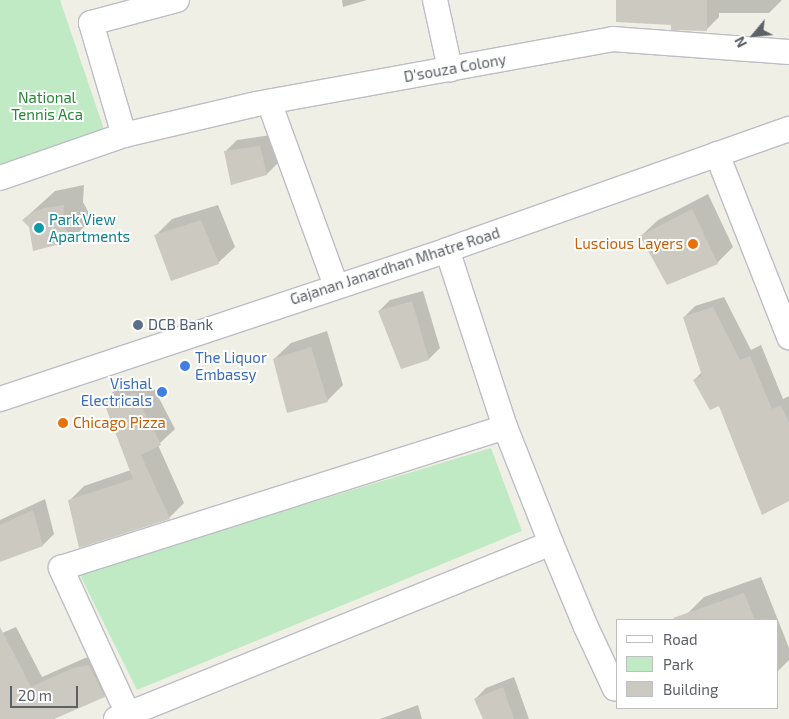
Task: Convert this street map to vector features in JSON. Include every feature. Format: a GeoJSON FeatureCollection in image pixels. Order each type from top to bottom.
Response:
{"type":"FeatureCollection","features":[{"type":"Feature","properties":{"kind":"street"},"geometry":{"type":"LineString","coordinates":[[124,135],[91,23],[177,0]]}},
{"type":"Feature","properties":{"kind":"street"},"geometry":{"type":"LineString","coordinates":[[435,0],[450,69]]}},
{"type":"Feature","properties":{"kind":"street","name":"D'souza Colony"},"geometry":{"type":"LineString","coordinates":[[0,178],[124,135],[269,102],[612,39],[789,52]]}},
{"type":"Feature","properties":{"kind":"street"},"geometry":{"type":"LineString","coordinates":[[269,102],[336,286]]}},
{"type":"Feature","properties":{"kind":"street","name":"Gajanan Janardhan Mhatre Road"},"geometry":{"type":"LineString","coordinates":[[0,399],[446,250],[789,129]]}},
{"type":"Feature","properties":{"kind":"street"},"geometry":{"type":"LineString","coordinates":[[717,154],[789,337]]}},
{"type":"Feature","properties":{"kind":"street"},"geometry":{"type":"LineString","coordinates":[[446,250],[505,427],[586,627],[615,689]]}},
{"type":"Feature","properties":{"kind":"street"},"geometry":{"type":"LineString","coordinates":[[505,427],[61,568],[122,716],[551,543]]}},
{"type":"Feature","properties":{"kind":"green space","name":"National Tennis Aca"},"geometry":{"type":"Polygon","coordinates":[[[0,0],[60,0],[106,135],[0,173],[0,0]]]}},
{"type":"Feature","properties":{"kind":"green space"},"geometry":{"type":"Polygon","coordinates":[[[491,448],[522,531],[137,690],[79,573],[491,448]]]}},
{"type":"Feature","properties":{"kind":"building"},"geometry":{"type":"Polygon","coordinates":[[[616,0],[707,0],[707,31],[671,30],[671,25],[616,22],[616,0]]]}},
{"type":"Feature","properties":{"kind":"building"},"geometry":{"type":"Polygon","coordinates":[[[260,146],[267,175],[231,185],[224,151],[260,146]]]}},
{"type":"Feature","properties":{"kind":"building","name":"Park View Apartments"},"geometry":{"type":"Polygon","coordinates":[[[64,205],[63,224],[72,241],[33,251],[29,227],[22,220],[33,212],[44,208],[64,205]]]}},
{"type":"Feature","properties":{"kind":"building"},"geometry":{"type":"Polygon","coordinates":[[[692,209],[718,264],[667,285],[640,236],[692,209]]]}},
{"type":"Feature","properties":{"kind":"building"},"geometry":{"type":"Polygon","coordinates":[[[201,220],[219,264],[171,281],[154,235],[201,220]]]}},
{"type":"Feature","properties":{"kind":"building"},"geometry":{"type":"Polygon","coordinates":[[[412,301],[429,360],[401,369],[378,311],[412,301]]]}},
{"type":"Feature","properties":{"kind":"building"},"geometry":{"type":"Polygon","coordinates":[[[713,307],[740,360],[750,356],[772,409],[781,405],[789,423],[789,501],[762,515],[719,406],[710,410],[693,380],[702,376],[683,317],[713,307]]]}},
{"type":"Feature","properties":{"kind":"building"},"geometry":{"type":"Polygon","coordinates":[[[311,347],[328,402],[287,413],[273,359],[311,347]]]}},
{"type":"Feature","properties":{"kind":"building"},"geometry":{"type":"Polygon","coordinates":[[[135,393],[161,445],[141,455],[170,519],[79,548],[68,500],[133,479],[103,400],[135,393]]]}},
{"type":"Feature","properties":{"kind":"building"},"geometry":{"type":"Polygon","coordinates":[[[33,510],[43,546],[0,562],[0,525],[33,510]]]}},
{"type":"Feature","properties":{"kind":"building"},"geometry":{"type":"Polygon","coordinates":[[[744,593],[755,619],[674,619],[744,593]]]}},
{"type":"Feature","properties":{"kind":"building"},"geometry":{"type":"Polygon","coordinates":[[[0,627],[31,687],[73,668],[89,665],[105,697],[54,719],[0,719],[0,627]]]}},
{"type":"Feature","properties":{"kind":"building"},"geometry":{"type":"Polygon","coordinates":[[[503,687],[514,719],[483,719],[474,699],[503,687]]]}},
{"type":"Feature","properties":{"kind":"place","name":"Park View Apartments"},"geometry":{"type":"Point","coordinates":[39,228]}},
{"type":"Feature","properties":{"kind":"place","name":"Luscious Layers"},"geometry":{"type":"Point","coordinates":[693,244]}},
{"type":"Feature","properties":{"kind":"place","name":"DCB Bank"},"geometry":{"type":"Point","coordinates":[138,325]}},
{"type":"Feature","properties":{"kind":"place","name":"The Liquor Embassy"},"geometry":{"type":"Point","coordinates":[185,366]}},
{"type":"Feature","properties":{"kind":"place","name":"Vishal Electricals"},"geometry":{"type":"Point","coordinates":[162,392]}},
{"type":"Feature","properties":{"kind":"place","name":"Chicago Pizza"},"geometry":{"type":"Point","coordinates":[63,423]}}]}
